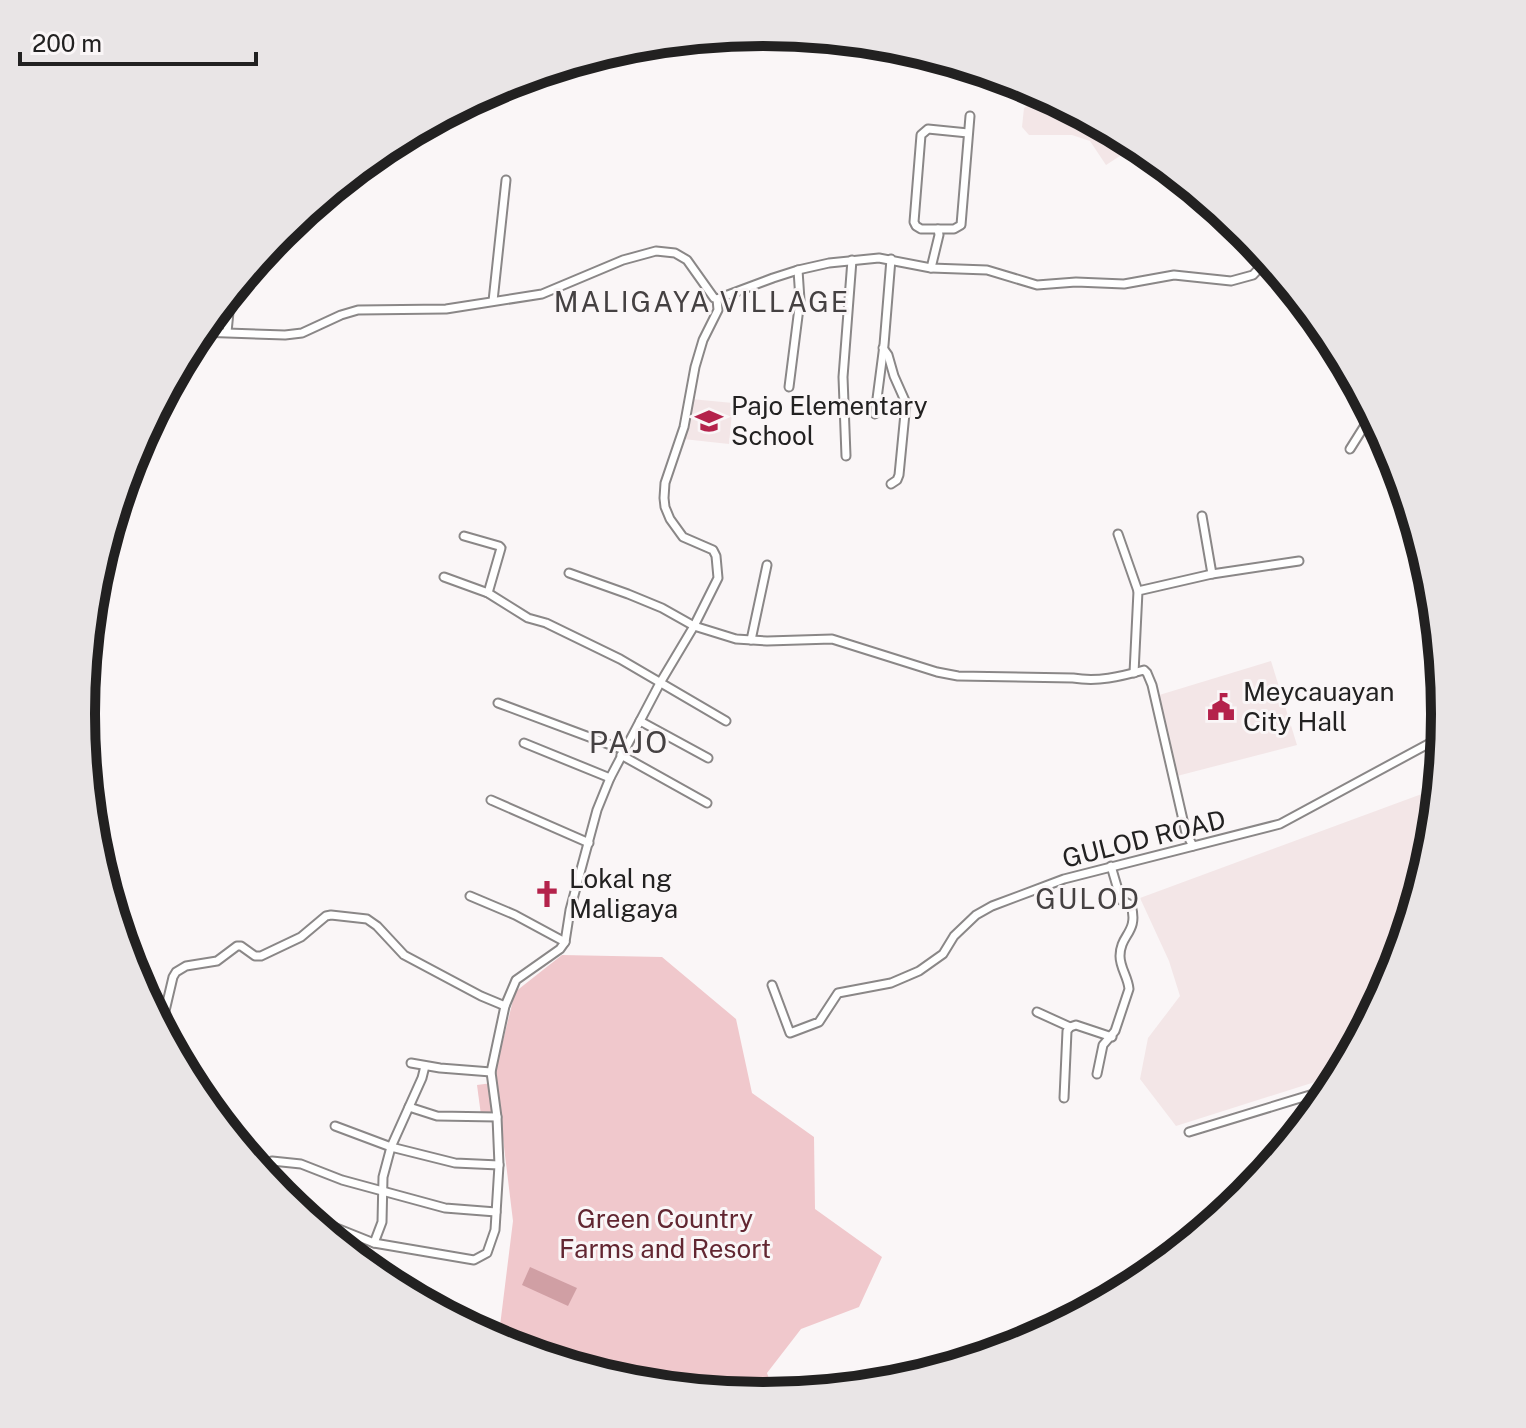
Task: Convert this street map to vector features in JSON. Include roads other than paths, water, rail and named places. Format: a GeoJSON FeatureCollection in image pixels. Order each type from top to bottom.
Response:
{"type":"FeatureCollection","features":[{"type":"Feature","properties":{"kind":"street"},"geometry":{"type":"LineString","coordinates":[[968,133],[928,129],[921,135],[914,222],[921,229],[954,229],[961,225],[970,116]]}},
{"type":"Feature","properties":{"kind":"street"},"geometry":{"type":"LineString","coordinates":[[493,301],[506,180]]}},
{"type":"Feature","properties":{"kind":"street"},"geometry":{"type":"LineString","coordinates":[[931,268],[938,229]]}},
{"type":"Feature","properties":{"kind":"street"},"geometry":{"type":"LineString","coordinates":[[216,332],[285,335],[302,333],[358,310],[446,309],[542,294],[623,260],[656,251],[675,253],[687,260],[717,299],[718,310],[701,347],[690,387],[684,427],[665,483],[665,507],[683,537],[713,550],[718,578],[610,778],[597,810],[570,910],[565,942],[560,949],[516,980],[505,1006],[491,1072],[499,1165],[493,1240],[487,1253],[474,1260],[374,1243],[338,1228]]}},
{"type":"Feature","properties":{"kind":"street"},"geometry":{"type":"LineString","coordinates":[[717,299],[798,270],[852,260],[891,259],[931,268],[987,270],[1037,285],[1076,282],[1124,284],[1174,275],[1231,281],[1253,275],[1259,268]]}},
{"type":"Feature","properties":{"kind":"street"},"geometry":{"type":"LineString","coordinates":[[875,414],[891,259]]}},
{"type":"Feature","properties":{"kind":"street"},"geometry":{"type":"LineString","coordinates":[[846,456],[843,377],[852,260]]}},
{"type":"Feature","properties":{"kind":"street"},"geometry":{"type":"LineString","coordinates":[[789,387],[800,300],[798,270]]}},
{"type":"Feature","properties":{"kind":"street"},"geometry":{"type":"LineString","coordinates":[[227,332],[229,313]]}},
{"type":"Feature","properties":{"kind":"street"},"geometry":{"type":"LineString","coordinates":[[883,348],[906,403],[899,475],[891,484]]}},
{"type":"Feature","properties":{"kind":"street"},"geometry":{"type":"LineString","coordinates":[[1350,449],[1365,425]]}},
{"type":"Feature","properties":{"kind":"street"},"geometry":{"type":"LineString","coordinates":[[1202,516],[1212,574]]}},
{"type":"Feature","properties":{"kind":"street"},"geometry":{"type":"LineString","coordinates":[[1118,534],[1138,591],[1134,673]]}},
{"type":"Feature","properties":{"kind":"street"},"geometry":{"type":"LineString","coordinates":[[464,536],[501,548],[488,593]]}},
{"type":"Feature","properties":{"kind":"street"},"geometry":{"type":"LineString","coordinates":[[1138,591],[1212,574],[1299,561]]}},
{"type":"Feature","properties":{"kind":"street"},"geometry":{"type":"LineString","coordinates":[[751,640],[767,565]]}},
{"type":"Feature","properties":{"kind":"street"},"geometry":{"type":"LineString","coordinates":[[569,573],[662,608],[694,626],[736,639],[832,639],[958,676],[1090,681],[1144,670],[1152,685],[1186,833],[1193,846]]}},
{"type":"Feature","properties":{"kind":"street"},"geometry":{"type":"LineString","coordinates":[[444,577],[488,593],[521,614],[581,640],[726,721]]}},
{"type":"Feature","properties":{"kind":"street"},"geometry":{"type":"LineString","coordinates":[[498,703],[622,753],[707,803]]}},
{"type":"Feature","properties":{"kind":"street"},"geometry":{"type":"LineString","coordinates":[[640,721],[708,758]]}},
{"type":"Feature","properties":{"kind":"street"},"geometry":{"type":"LineString","coordinates":[[524,743],[610,778]]}},
{"type":"Feature","properties":{"kind":"street","name":"GULOD ROAD"},"geometry":{"type":"LineString","coordinates":[[772,985],[790,1033],[819,1022],[838,993],[891,983],[919,971],[943,954],[954,936],[976,915],[992,906],[1040,887],[1111,866],[1280,824],[1430,743]]}},
{"type":"Feature","properties":{"kind":"street"},"geometry":{"type":"LineString","coordinates":[[491,800],[589,843]]}},
{"type":"Feature","properties":{"kind":"street"},"geometry":{"type":"LineString","coordinates":[[1097,1074],[1103,1045],[1112,1037],[1129,989],[1120,963],[1120,950],[1132,927],[1134,915],[1131,905],[1120,898],[1111,866]]}},
{"type":"Feature","properties":{"kind":"street"},"geometry":{"type":"LineString","coordinates":[[470,896],[515,915],[565,942]]}},
{"type":"Feature","properties":{"kind":"street"},"geometry":{"type":"LineString","coordinates":[[165,1011],[173,977],[179,969],[217,961],[237,946],[261,956],[301,937],[321,919],[331,915],[367,919],[404,955],[505,1006]]}},
{"type":"Feature","properties":{"kind":"street"},"geometry":{"type":"LineString","coordinates":[[1037,1012],[1070,1027]]}},
{"type":"Feature","properties":{"kind":"street"},"geometry":{"type":"LineString","coordinates":[[1064,1098],[1067,1031],[1070,1027],[1076,1025],[1112,1037]]}},
{"type":"Feature","properties":{"kind":"street"},"geometry":{"type":"LineString","coordinates":[[411,1063],[491,1072]]}},
{"type":"Feature","properties":{"kind":"street"},"geometry":{"type":"LineString","coordinates":[[374,1243],[382,1222],[383,1177],[391,1147],[425,1066]]}},
{"type":"Feature","properties":{"kind":"street"},"geometry":{"type":"LineString","coordinates":[[1189,1132],[1311,1095]]}},
{"type":"Feature","properties":{"kind":"street"},"geometry":{"type":"LineString","coordinates":[[409,1107],[437,1116],[497,1117]]}},
{"type":"Feature","properties":{"kind":"street"},"geometry":{"type":"LineString","coordinates":[[335,1126],[391,1147],[455,1163],[499,1165]]}},
{"type":"Feature","properties":{"kind":"street"},"geometry":{"type":"LineString","coordinates":[[272,1161],[301,1164],[342,1180],[445,1208],[496,1212]]}},
{"type":"Feature","properties":{"kind":"place","name":"Pajo Elementary School"},"geometry":{"type":"Point","coordinates":[709,421]}},
{"type":"Feature","properties":{"kind":"place","name":"Meycauayan City Hall"},"geometry":{"type":"Point","coordinates":[1221,707]}},
{"type":"Feature","properties":{"kind":"place","name":"Lokal ng Maligaya"},"geometry":{"type":"Point","coordinates":[547,894]}},
{"type":"Feature","properties":{"kind":"district","name":"MALIGAYA VILLAGE"},"geometry":{"type":"Point","coordinates":[702,302]}},
{"type":"Feature","properties":{"kind":"district","name":"PAJO"},"geometry":{"type":"Point","coordinates":[629,743]}},
{"type":"Feature","properties":{"kind":"district","name":"GULOD"},"geometry":{"type":"Point","coordinates":[1088,899]}},
{"type":"Feature","properties":{"kind":"park label","name":"Green Country Farms and Resort"},"geometry":{"type":"Point","coordinates":[665,1234]}}]}
